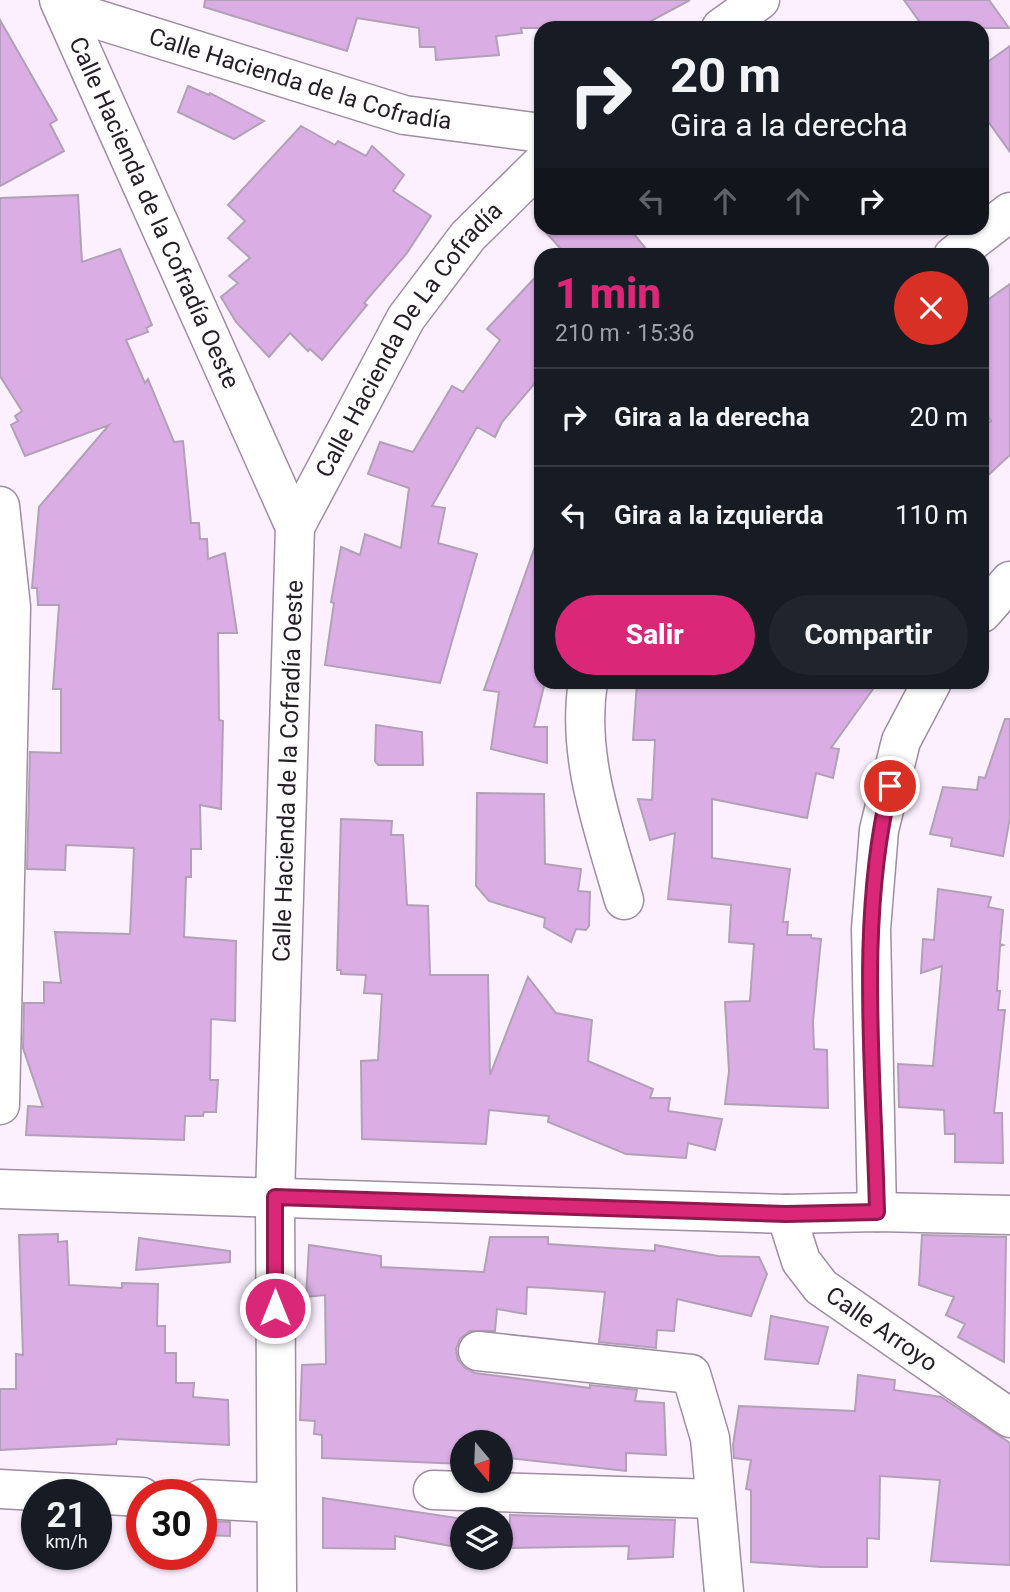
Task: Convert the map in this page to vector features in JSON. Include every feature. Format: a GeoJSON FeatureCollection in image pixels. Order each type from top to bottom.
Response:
{"type":"FeatureCollection","features":[{"type":"Feature","properties":{"kind":"street"},"geometry":{"type":"LineString","coordinates":[[731,21],[760,0]]}},
{"type":"Feature","properties":{"kind":"street","name":"Calle Hacienda de la Cofradía"},"geometry":{"type":"LineString","coordinates":[[61,4],[404,115],[534,132]]}},
{"type":"Feature","properties":{"kind":"street","name":"Calle Hacienda de la Cofradía Oeste"},"geometry":{"type":"LineString","coordinates":[[61,4],[295,527],[275,1197],[277,1592]]}},
{"type":"Feature","properties":{"kind":"street","name":"Calle Hacienda De La Cofradía"},"geometry":{"type":"LineString","coordinates":[[295,527],[406,318],[468,236],[534,171]]}},
{"type":"Feature","properties":{"kind":"street"},"geometry":{"type":"LineString","coordinates":[[989,228],[1010,212]]}},
{"type":"Feature","properties":{"kind":"street"},"geometry":{"type":"LineString","coordinates":[[963,248],[980,235]]}},
{"type":"Feature","properties":{"kind":"street"},"geometry":{"type":"LineString","coordinates":[[0,506],[11,607],[0,1105]]}},
{"type":"Feature","properties":{"kind":"street"},"geometry":{"type":"LineString","coordinates":[[989,605],[1010,581]]}},
{"type":"Feature","properties":{"kind":"street"},"geometry":{"type":"LineString","coordinates":[[587,689],[584,710],[593,790],[624,900]]}},
{"type":"Feature","properties":{"kind":"street"},"geometry":{"type":"LineString","coordinates":[[877,1212],[870,929],[879,830],[901,741],[928,689]]}},
{"type":"Feature","properties":{"kind":"street"},"geometry":{"type":"LineString","coordinates":[[0,1189],[786,1214],[877,1212],[1010,1215]]}},
{"type":"Feature","properties":{"kind":"street","name":"Calle Arroyo"},"geometry":{"type":"LineString","coordinates":[[786,1214],[802,1261],[821,1287],[1010,1418]]}},
{"type":"Feature","properties":{"kind":"street"},"geometry":{"type":"LineString","coordinates":[[478,1351],[691,1374],[710,1438],[724,1592]]}},
{"type":"Feature","properties":{"kind":"street"},"geometry":{"type":"LineString","coordinates":[[0,1489],[126,1496]]}},
{"type":"Feature","properties":{"kind":"street"},"geometry":{"type":"LineString","coordinates":[[433,1490],[715,1499]]}},
{"type":"Feature","properties":{"kind":"street"},"geometry":{"type":"LineString","coordinates":[[217,1500],[275,1503]]}},
{"type":"Feature","properties":{"kind":"building"},"geometry":{"type":"Polygon","coordinates":[[[205,0],[690,0],[651,21],[534,21],[534,28],[521,28],[522,33],[496,36],[499,55],[436,60],[435,47],[420,47],[419,28],[357,18],[347,51],[204,7],[205,0]]]}},
{"type":"Feature","properties":{"kind":"building"},"geometry":{"type":"Polygon","coordinates":[[[904,0],[989,0],[1009,28],[989,28],[989,21],[919,21],[904,0]]]}},
{"type":"Feature","properties":{"kind":"building"},"geometry":{"type":"Polygon","coordinates":[[[0,20],[57,120],[50,124],[64,151],[0,186],[0,20]]]}},
{"type":"Feature","properties":{"kind":"building"},"geometry":{"type":"Polygon","coordinates":[[[1010,46],[1010,152],[989,123],[989,61],[1010,46]]]}},
{"type":"Feature","properties":{"kind":"building"},"geometry":{"type":"Polygon","coordinates":[[[188,86],[209,95],[210,93],[264,121],[234,139],[178,112],[188,86]]]}},
{"type":"Feature","properties":{"kind":"building"},"geometry":{"type":"Polygon","coordinates":[[[301,126],[335,145],[338,141],[366,156],[372,146],[404,175],[393,191],[431,216],[407,253],[364,303],[367,305],[322,360],[310,349],[308,351],[290,333],[269,357],[236,322],[221,297],[238,283],[229,276],[250,258],[228,238],[245,221],[228,205],[301,126]]]}},
{"type":"Feature","properties":{"kind":"building"},"geometry":{"type":"Polygon","coordinates":[[[78,195],[82,262],[120,249],[152,325],[146,328],[148,332],[126,340],[145,383],[148,379],[174,442],[183,441],[191,523],[199,523],[200,539],[207,539],[208,559],[225,553],[237,633],[218,633],[219,720],[223,721],[221,809],[200,805],[201,849],[191,849],[191,877],[186,877],[184,937],[236,941],[235,1021],[211,1019],[210,1080],[218,1080],[216,1112],[204,1112],[203,1116],[185,1116],[184,1140],[26,1135],[28,1106],[43,1107],[23,1048],[24,1003],[44,1003],[44,982],[61,983],[55,932],[130,934],[134,848],[66,845],[65,870],[27,869],[30,752],[61,753],[61,689],[53,689],[59,605],[38,605],[37,588],[32,588],[39,507],[109,425],[25,456],[11,425],[18,421],[15,416],[22,411],[0,376],[0,198],[78,195]]]}},
{"type":"Feature","properties":{"kind":"building"},"geometry":{"type":"Polygon","coordinates":[[[548,235],[635,235],[645,248],[560,248],[548,235]]]}},
{"type":"Feature","properties":{"kind":"building"},"geometry":{"type":"Polygon","coordinates":[[[534,279],[534,384],[502,422],[495,437],[477,427],[432,506],[445,508],[438,543],[477,554],[440,683],[325,665],[334,603],[331,602],[341,547],[360,555],[365,534],[401,548],[409,488],[368,474],[380,442],[413,452],[452,386],[463,392],[500,340],[487,329],[534,279]]]}},
{"type":"Feature","properties":{"kind":"building"},"geometry":{"type":"Polygon","coordinates":[[[1010,284],[1010,455],[989,474],[991,421],[989,299],[1010,284]]]}},
{"type":"Feature","properties":{"kind":"building"},"geometry":{"type":"Polygon","coordinates":[[[534,549],[534,689],[543,689],[534,727],[547,727],[547,763],[491,749],[499,692],[484,690],[534,549]]]}},
{"type":"Feature","properties":{"kind":"building"},"geometry":{"type":"Polygon","coordinates":[[[637,689],[873,689],[831,748],[839,749],[833,778],[816,773],[807,818],[712,799],[712,858],[790,869],[783,922],[788,922],[787,935],[811,935],[811,938],[821,939],[813,1021],[814,1049],[827,1050],[828,1108],[725,1104],[729,1071],[725,1002],[750,1001],[754,944],[729,942],[731,905],[668,899],[675,833],[650,840],[638,799],[652,800],[655,740],[633,740],[637,689]]]}},
{"type":"Feature","properties":{"kind":"building"},"geometry":{"type":"Polygon","coordinates":[[[1005,719],[1010,719],[1010,818],[1003,856],[951,846],[952,838],[930,834],[943,787],[977,790],[979,777],[985,778],[1005,719]]]}},
{"type":"Feature","properties":{"kind":"building"},"geometry":{"type":"Polygon","coordinates":[[[376,725],[422,732],[423,765],[378,765],[375,761],[376,725]]]}},
{"type":"Feature","properties":{"kind":"building"},"geometry":{"type":"Polygon","coordinates":[[[477,793],[544,794],[545,864],[581,869],[578,891],[590,892],[589,926],[586,930],[576,929],[571,942],[544,927],[545,918],[489,901],[476,886],[477,793]]]}},
{"type":"Feature","properties":{"kind":"building"},"geometry":{"type":"Polygon","coordinates":[[[341,819],[392,821],[391,835],[403,835],[407,905],[428,906],[430,975],[488,975],[490,1075],[528,977],[556,1013],[592,1020],[588,1061],[653,1089],[650,1098],[670,1098],[668,1111],[722,1119],[715,1150],[688,1143],[686,1158],[626,1154],[548,1122],[549,1116],[489,1110],[486,1144],[362,1139],[361,1061],[378,1060],[382,994],[364,993],[366,975],[341,974],[341,970],[337,970],[341,819]]]}},
{"type":"Feature","properties":{"kind":"building"},"geometry":{"type":"Polygon","coordinates":[[[938,889],[991,897],[988,907],[1003,910],[1000,944],[1003,945],[1000,946],[997,991],[1000,991],[998,1010],[1005,1010],[994,1113],[1002,1113],[1003,1163],[955,1162],[955,1134],[945,1134],[944,1110],[899,1107],[898,1064],[933,1066],[942,966],[921,973],[923,939],[934,940],[938,889]]]}},
{"type":"Feature","properties":{"kind":"building"},"geometry":{"type":"Polygon","coordinates":[[[58,1234],[58,1242],[67,1241],[69,1285],[122,1288],[122,1283],[158,1284],[157,1326],[165,1326],[165,1353],[176,1353],[176,1383],[194,1383],[193,1397],[228,1400],[229,1445],[117,1439],[116,1444],[0,1450],[0,1389],[16,1389],[16,1354],[23,1355],[19,1235],[58,1234]]]}},
{"type":"Feature","properties":{"kind":"building"},"geometry":{"type":"Polygon","coordinates":[[[922,1235],[1006,1237],[1004,1362],[958,1337],[965,1324],[946,1315],[954,1297],[919,1285],[922,1235]]]}},
{"type":"Feature","properties":{"kind":"building"},"geometry":{"type":"Polygon","coordinates":[[[490,1237],[548,1237],[548,1244],[655,1251],[655,1245],[718,1256],[759,1257],[767,1274],[751,1316],[677,1299],[674,1331],[657,1330],[656,1348],[599,1342],[605,1292],[527,1287],[526,1314],[497,1309],[495,1331],[470,1331],[460,1339],[456,1349],[458,1360],[465,1368],[475,1373],[590,1388],[590,1385],[637,1390],[635,1401],[664,1403],[666,1455],[626,1453],[626,1471],[513,1458],[513,1430],[450,1430],[450,1463],[322,1458],[322,1435],[314,1434],[315,1421],[300,1420],[302,1365],[326,1364],[325,1295],[306,1297],[309,1245],[381,1256],[381,1267],[484,1272],[490,1237]]]}},
{"type":"Feature","properties":{"kind":"building"},"geometry":{"type":"Polygon","coordinates":[[[139,1238],[230,1251],[230,1262],[136,1270],[139,1238]]]}},
{"type":"Feature","properties":{"kind":"building"},"geometry":{"type":"Polygon","coordinates":[[[771,1316],[828,1327],[818,1364],[765,1359],[771,1316]]]}},
{"type":"Feature","properties":{"kind":"building"},"geometry":{"type":"Polygon","coordinates":[[[858,1375],[895,1380],[894,1390],[941,1397],[1010,1443],[1010,1565],[931,1561],[940,1480],[880,1476],[879,1539],[867,1538],[867,1567],[751,1562],[751,1490],[746,1489],[751,1460],[734,1458],[733,1445],[739,1406],[855,1411],[858,1375]]]}},
{"type":"Feature","properties":{"kind":"building"},"geometry":{"type":"Polygon","coordinates":[[[323,1498],[450,1517],[450,1546],[395,1536],[395,1549],[323,1548],[323,1498]]]}},
{"type":"Feature","properties":{"kind":"building"},"geometry":{"type":"Polygon","coordinates":[[[513,1515],[675,1520],[673,1557],[628,1559],[629,1546],[513,1548],[513,1515]]]}},
{"type":"Feature","properties":{"kind":"building"},"geometry":{"type":"Polygon","coordinates":[[[217,1522],[230,1522],[230,1536],[217,1536],[217,1522]]]}},
{"type":"Feature","properties":{"kind":"route"},"geometry":{"type":"LineString","coordinates":[[275,1308],[275,1197],[786,1214],[877,1212],[870,929],[879,830],[890,786]]}}]}
